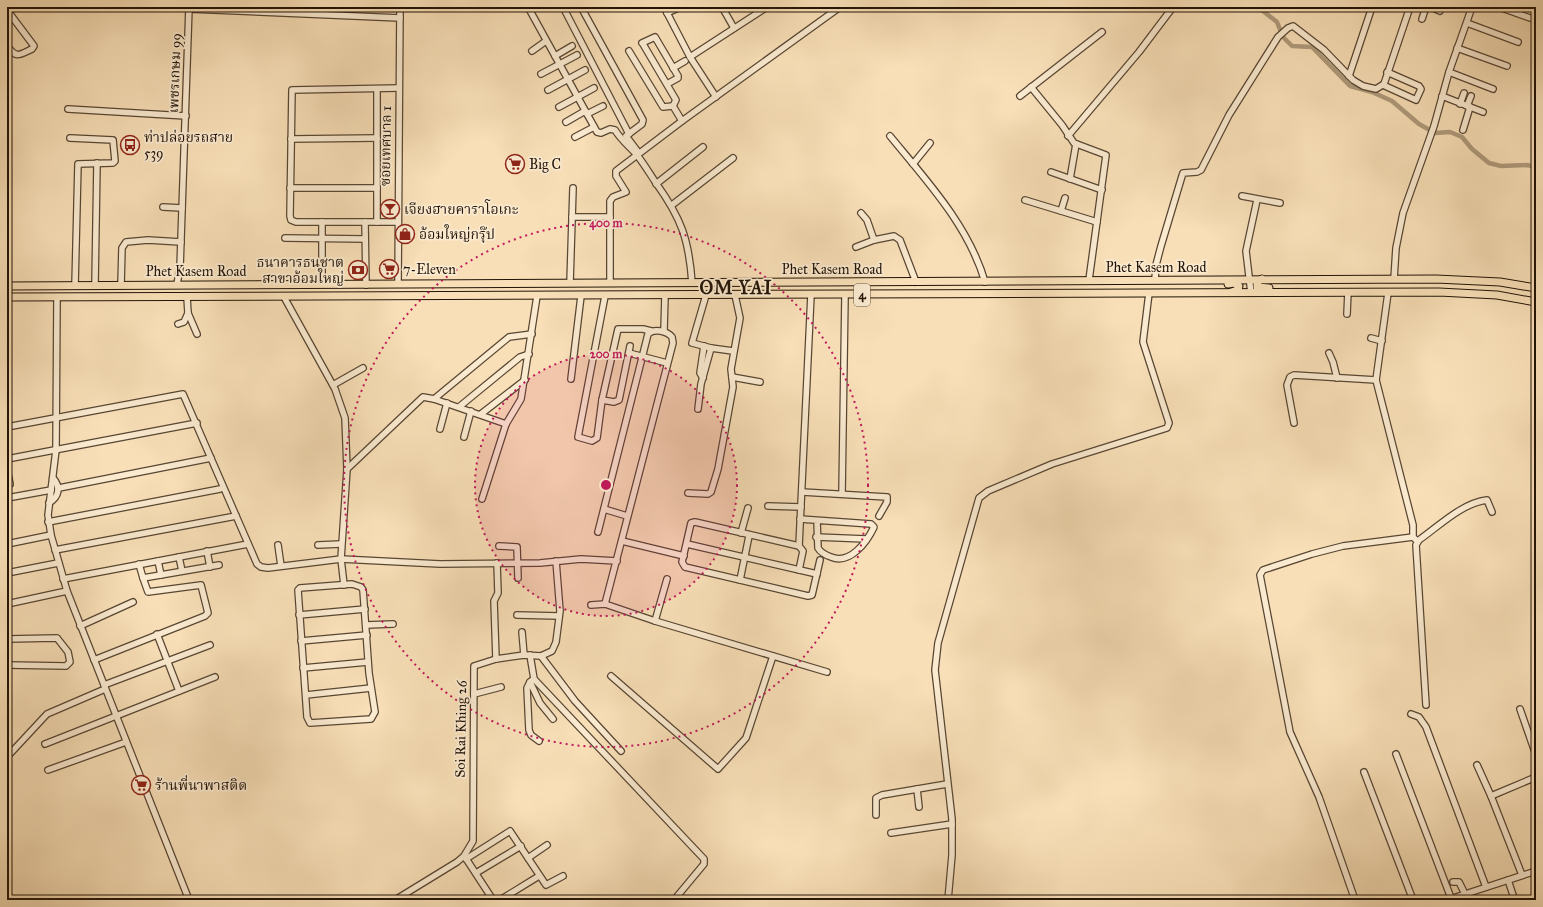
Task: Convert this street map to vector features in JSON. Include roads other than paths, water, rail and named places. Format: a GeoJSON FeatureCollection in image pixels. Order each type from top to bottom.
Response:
{"type":"FeatureCollection","features":[{"type":"Feature","properties":{"kind":"main road"},"geometry":{"type":"LineString","coordinates":[[1263,279],[1257,282],[1257,287],[1317,288],[1339,292]]}},
{"type":"Feature","properties":{"kind":"main road","name":"Phet Kasem Road"},"geometry":{"type":"LineString","coordinates":[[7,286],[162,284],[985,282],[1089,280],[1394,279],[1474,280],[1500,282],[1536,288]]}},
{"type":"Feature","properties":{"kind":"main road"},"geometry":{"type":"LineString","coordinates":[[1164,280],[1184,284],[1238,285],[1238,290],[1229,293]]}},
{"type":"Feature","properties":{"kind":"main road"},"geometry":{"type":"LineString","coordinates":[[162,284],[167,290],[167,293],[162,298]]}},
{"type":"Feature","properties":{"kind":"main road"},"geometry":{"type":"LineString","coordinates":[[172,298],[177,284]]}},
{"type":"Feature","properties":{"kind":"main road","name":"Phet Kasem Road"},"geometry":{"type":"LineString","coordinates":[[7,298],[1348,292],[1472,293],[1497,295],[1536,302]]}},
{"type":"Feature","properties":{"kind":"street","name":"ซอยเทศบาล 1"},"geometry":{"type":"LineString","coordinates":[[398,284],[397,222],[400,7]]}},
{"type":"Feature","properties":{"kind":"street"},"geometry":{"type":"LineString","coordinates":[[528,7],[594,127],[599,133],[610,128],[614,130],[621,140],[638,155]]}},
{"type":"Feature","properties":{"kind":"street"},"geometry":{"type":"LineString","coordinates":[[563,7],[629,134]]}},
{"type":"Feature","properties":{"kind":"street"},"geometry":{"type":"LineString","coordinates":[[581,7],[643,120],[642,124],[626,136],[656,184],[672,205],[684,232],[690,257],[692,283]]}},
{"type":"Feature","properties":{"kind":"street"},"geometry":{"type":"LineString","coordinates":[[664,7],[690,57],[716,97]]}},
{"type":"Feature","properties":{"kind":"street"},"geometry":{"type":"LineString","coordinates":[[667,13],[680,7]]}},
{"type":"Feature","properties":{"kind":"street"},"geometry":{"type":"LineString","coordinates":[[722,7],[734,28]]}},
{"type":"Feature","properties":{"kind":"street"},"geometry":{"type":"LineString","coordinates":[[690,57],[734,28],[757,10],[767,7]]}},
{"type":"Feature","properties":{"kind":"street"},"geometry":{"type":"LineString","coordinates":[[610,283],[611,199],[626,192],[616,176],[616,171],[682,121],[840,7]]}},
{"type":"Feature","properties":{"kind":"street"},"geometry":{"type":"LineString","coordinates":[[1068,136],[1140,52],[1173,7]]}},
{"type":"Feature","properties":{"kind":"street"},"geometry":{"type":"LineString","coordinates":[[1349,76],[1372,7]]}},
{"type":"Feature","properties":{"kind":"street"},"geometry":{"type":"LineString","coordinates":[[1156,280],[1156,265],[1183,173],[1197,172],[1201,170],[1229,115],[1278,37],[1288,28],[1293,26],[1324,50],[1357,83],[1368,88],[1376,89],[1383,85],[1410,7]]}},
{"type":"Feature","properties":{"kind":"street"},"geometry":{"type":"LineString","coordinates":[[1422,20],[1426,7]]}},
{"type":"Feature","properties":{"kind":"street"},"geometry":{"type":"LineString","coordinates":[[1431,7],[1440,11]]}},
{"type":"Feature","properties":{"kind":"street"},"geometry":{"type":"LineString","coordinates":[[1394,279],[1396,248],[1403,213],[1429,141],[1449,72],[1472,7]]}},
{"type":"Feature","properties":{"kind":"street"},"geometry":{"type":"LineString","coordinates":[[1499,7],[1530,18]]}},
{"type":"Feature","properties":{"kind":"street"},"geometry":{"type":"LineString","coordinates":[[189,8],[400,18]]}},
{"type":"Feature","properties":{"kind":"street","name":"เพชรเกษม 99"},"geometry":{"type":"LineString","coordinates":[[177,284],[181,242],[189,8]]}},
{"type":"Feature","properties":{"kind":"street"},"geometry":{"type":"LineString","coordinates":[[7,10],[34,46],[32,49],[18,55],[14,54],[7,46]]}},
{"type":"Feature","properties":{"kind":"street"},"geometry":{"type":"LineString","coordinates":[[1467,23],[1518,42]]}},
{"type":"Feature","properties":{"kind":"street"},"geometry":{"type":"LineString","coordinates":[[1020,96],[1102,32]]}},
{"type":"Feature","properties":{"kind":"street"},"geometry":{"type":"LineString","coordinates":[[667,84],[678,78],[656,38],[655,37],[642,42],[676,100],[673,106]]}},
{"type":"Feature","properties":{"kind":"street"},"geometry":{"type":"LineString","coordinates":[[532,51],[546,41]]}},
{"type":"Feature","properties":{"kind":"street"},"geometry":{"type":"LineString","coordinates":[[555,56],[572,46]]}},
{"type":"Feature","properties":{"kind":"street"},"geometry":{"type":"LineString","coordinates":[[1457,48],[1507,66]]}},
{"type":"Feature","properties":{"kind":"street"},"geometry":{"type":"LineString","coordinates":[[630,51],[663,107],[673,106]]}},
{"type":"Feature","properties":{"kind":"street"},"geometry":{"type":"LineString","coordinates":[[541,74],[577,55]]}},
{"type":"Feature","properties":{"kind":"street"},"geometry":{"type":"LineString","coordinates":[[673,68],[684,61]]}},
{"type":"Feature","properties":{"kind":"street"},"geometry":{"type":"LineString","coordinates":[[548,90],[585,70]]}},
{"type":"Feature","properties":{"kind":"street"},"geometry":{"type":"LineString","coordinates":[[1383,85],[1416,100],[1422,89],[1421,87],[1387,72]]}},
{"type":"Feature","properties":{"kind":"street"},"geometry":{"type":"LineString","coordinates":[[1449,72],[1493,88]]}},
{"type":"Feature","properties":{"kind":"street"},"geometry":{"type":"LineString","coordinates":[[1031,87],[1068,136],[1076,144],[1106,155],[1089,280]]}},
{"type":"Feature","properties":{"kind":"street"},"geometry":{"type":"LineString","coordinates":[[397,222],[322,222],[291,220],[290,188],[292,90],[399,88]]}},
{"type":"Feature","properties":{"kind":"street"},"geometry":{"type":"LineString","coordinates":[[559,107],[594,88]]}},
{"type":"Feature","properties":{"kind":"street"},"geometry":{"type":"LineString","coordinates":[[377,89],[377,222]]}},
{"type":"Feature","properties":{"kind":"street"},"geometry":{"type":"LineString","coordinates":[[1460,104],[1464,93]]}},
{"type":"Feature","properties":{"kind":"street"},"geometry":{"type":"LineString","coordinates":[[1442,96],[1482,112]]}},
{"type":"Feature","properties":{"kind":"street"},"geometry":{"type":"LineString","coordinates":[[1462,130],[1471,96]]}},
{"type":"Feature","properties":{"kind":"street"},"geometry":{"type":"LineString","coordinates":[[566,122],[586,112],[603,106]]}},
{"type":"Feature","properties":{"kind":"street"},"geometry":{"type":"LineString","coordinates":[[673,106],[682,121]]}},
{"type":"Feature","properties":{"kind":"street"},"geometry":{"type":"LineString","coordinates":[[68,109],[186,116]]}},
{"type":"Feature","properties":{"kind":"street"},"geometry":{"type":"LineString","coordinates":[[575,137],[594,127]]}},
{"type":"Feature","properties":{"kind":"street"},"geometry":{"type":"LineString","coordinates":[[890,136],[943,202],[976,257],[985,282]]}},
{"type":"Feature","properties":{"kind":"street"},"geometry":{"type":"LineString","coordinates":[[70,138],[113,140],[114,162],[78,164],[75,286]]}},
{"type":"Feature","properties":{"kind":"street"},"geometry":{"type":"LineString","coordinates":[[291,139],[377,138]]}},
{"type":"Feature","properties":{"kind":"street"},"geometry":{"type":"LineString","coordinates":[[913,164],[930,143]]}},
{"type":"Feature","properties":{"kind":"street"},"geometry":{"type":"LineString","coordinates":[[1070,179],[1076,144]]}},
{"type":"Feature","properties":{"kind":"street"},"geometry":{"type":"LineString","coordinates":[[656,184],[703,147]]}},
{"type":"Feature","properties":{"kind":"street"},"geometry":{"type":"LineString","coordinates":[[672,205],[733,158]]}},
{"type":"Feature","properties":{"kind":"street"},"geometry":{"type":"LineString","coordinates":[[95,285],[97,163]]}},
{"type":"Feature","properties":{"kind":"street"},"geometry":{"type":"LineString","coordinates":[[1051,172],[1102,190]]}},
{"type":"Feature","properties":{"kind":"street"},"geometry":{"type":"LineString","coordinates":[[290,188],[377,188]]}},
{"type":"Feature","properties":{"kind":"street"},"geometry":{"type":"LineString","coordinates":[[570,283],[573,188]]}},
{"type":"Feature","properties":{"kind":"street"},"geometry":{"type":"LineString","coordinates":[[1242,196],[1257,200],[1280,203]]}},
{"type":"Feature","properties":{"kind":"street"},"geometry":{"type":"LineString","coordinates":[[1061,211],[1065,198]]}},
{"type":"Feature","properties":{"kind":"street"},"geometry":{"type":"LineString","coordinates":[[1025,200],[1097,222]]}},
{"type":"Feature","properties":{"kind":"street"},"geometry":{"type":"LineString","coordinates":[[1251,293],[1246,252],[1257,200]]}},
{"type":"Feature","properties":{"kind":"street"},"geometry":{"type":"LineString","coordinates":[[163,207],[182,208]]}},
{"type":"Feature","properties":{"kind":"street"},"geometry":{"type":"LineString","coordinates":[[863,215],[874,240]]}},
{"type":"Feature","properties":{"kind":"street"},"geometry":{"type":"LineString","coordinates":[[572,217],[610,218]]}},
{"type":"Feature","properties":{"kind":"street"},"geometry":{"type":"LineString","coordinates":[[322,222],[322,284]]}},
{"type":"Feature","properties":{"kind":"street"},"geometry":{"type":"LineString","coordinates":[[365,222],[366,284]]}},
{"type":"Feature","properties":{"kind":"street"},"geometry":{"type":"LineString","coordinates":[[856,247],[874,240],[894,236],[898,238],[916,282]]}},
{"type":"Feature","properties":{"kind":"street"},"geometry":{"type":"LineString","coordinates":[[285,238],[365,239]]}},
{"type":"Feature","properties":{"kind":"street"},"geometry":{"type":"LineString","coordinates":[[121,285],[122,248],[126,242],[148,240],[181,242]]}},
{"type":"Feature","properties":{"kind":"street"},"geometry":{"type":"LineString","coordinates":[[1347,314],[1348,292]]}},
{"type":"Feature","properties":{"kind":"street"},"geometry":{"type":"LineString","coordinates":[[948,900],[952,855],[952,824],[935,670],[936,651],[979,498],[988,491],[1052,464],[1162,431],[1167,428],[1169,423],[1144,342],[1148,293]]}},
{"type":"Feature","properties":{"kind":"street"},"geometry":{"type":"LineString","coordinates":[[1388,293],[1376,380],[1413,525],[1426,705]]}},
{"type":"Feature","properties":{"kind":"street"},"geometry":{"type":"LineString","coordinates":[[664,331],[665,295]]}},
{"type":"Feature","properties":{"kind":"street"},"geometry":{"type":"LineString","coordinates":[[706,295],[692,343],[711,348],[733,351]]}},
{"type":"Feature","properties":{"kind":"street"},"geometry":{"type":"LineString","coordinates":[[688,493],[708,494],[713,490],[732,387],[733,351],[740,318],[735,295]]}},
{"type":"Feature","properties":{"kind":"street"},"geometry":{"type":"LineString","coordinates":[[799,546],[811,295]]}},
{"type":"Feature","properties":{"kind":"street"},"geometry":{"type":"LineString","coordinates":[[842,494],[845,295]]}},
{"type":"Feature","properties":{"kind":"street"},"geometry":{"type":"LineString","coordinates":[[482,499],[506,424],[521,399],[537,296]]}},
{"type":"Feature","properties":{"kind":"street"},"geometry":{"type":"LineString","coordinates":[[571,379],[582,296]]}},
{"type":"Feature","properties":{"kind":"street"},"geometry":{"type":"LineString","coordinates":[[605,296],[578,437],[592,440],[597,438],[602,400],[618,329],[664,331],[671,335],[673,339],[605,604]]}},
{"type":"Feature","properties":{"kind":"street"},"geometry":{"type":"LineString","coordinates":[[57,297],[56,450],[48,522],[58,563],[80,626],[189,900]]}},
{"type":"Feature","properties":{"kind":"street"},"geometry":{"type":"LineString","coordinates":[[187,297],[188,313],[197,334]]}},
{"type":"Feature","properties":{"kind":"street"},"geometry":{"type":"LineString","coordinates":[[284,297],[332,385],[345,418],[347,469],[341,544],[344,585]]}},
{"type":"Feature","properties":{"kind":"street"},"geometry":{"type":"LineString","coordinates":[[178,324],[184,322],[188,313]]}},
{"type":"Feature","properties":{"kind":"street"},"geometry":{"type":"LineString","coordinates":[[598,532],[648,334],[651,331]]}},
{"type":"Feature","properties":{"kind":"street"},"geometry":{"type":"LineString","coordinates":[[434,399],[509,337],[532,334]]}},
{"type":"Feature","properties":{"kind":"street"},"geometry":{"type":"LineString","coordinates":[[1371,338],[1382,341]]}},
{"type":"Feature","properties":{"kind":"street"},"geometry":{"type":"LineString","coordinates":[[602,400],[614,402],[618,400],[630,346]]}},
{"type":"Feature","properties":{"kind":"street"},"geometry":{"type":"LineString","coordinates":[[703,378],[700,373],[704,346]]}},
{"type":"Feature","properties":{"kind":"street"},"geometry":{"type":"LineString","coordinates":[[698,409],[703,378],[705,376],[711,348]]}},
{"type":"Feature","properties":{"kind":"street"},"geometry":{"type":"LineString","coordinates":[[629,353],[667,363]]}},
{"type":"Feature","properties":{"kind":"street"},"geometry":{"type":"LineString","coordinates":[[1329,353],[1337,378]]}},
{"type":"Feature","properties":{"kind":"street"},"geometry":{"type":"LineString","coordinates":[[459,407],[520,358],[529,354]]}},
{"type":"Feature","properties":{"kind":"street"},"geometry":{"type":"LineString","coordinates":[[332,385],[363,368]]}},
{"type":"Feature","properties":{"kind":"street"},"geometry":{"type":"LineString","coordinates":[[1294,423],[1287,385],[1290,377],[1294,375],[1376,380]]}},
{"type":"Feature","properties":{"kind":"street"},"geometry":{"type":"LineString","coordinates":[[732,377],[760,382]]}},
{"type":"Feature","properties":{"kind":"street"},"geometry":{"type":"LineString","coordinates":[[481,414],[525,380]]}},
{"type":"Feature","properties":{"kind":"street"},"geometry":{"type":"LineString","coordinates":[[7,427],[181,393],[185,395],[248,544],[257,564],[261,567],[341,559],[440,564],[556,562],[582,559],[616,561]]}},
{"type":"Feature","properties":{"kind":"street"},"geometry":{"type":"LineString","coordinates":[[347,469],[421,398],[426,397],[434,399],[481,414],[506,424]]}},
{"type":"Feature","properties":{"kind":"street"},"geometry":{"type":"LineString","coordinates":[[440,430],[447,403]]}},
{"type":"Feature","properties":{"kind":"street"},"geometry":{"type":"LineString","coordinates":[[464,437],[471,411]]}},
{"type":"Feature","properties":{"kind":"street"},"geometry":{"type":"LineString","coordinates":[[7,459],[197,423]]}},
{"type":"Feature","properties":{"kind":"street"},"geometry":{"type":"LineString","coordinates":[[59,488],[211,458]]}},
{"type":"Feature","properties":{"kind":"street"},"geometry":{"type":"LineString","coordinates":[[7,469],[10,484]]}},
{"type":"Feature","properties":{"kind":"street"},"geometry":{"type":"LineString","coordinates":[[49,503],[57,496],[59,488],[53,478]]}},
{"type":"Feature","properties":{"kind":"street"},"geometry":{"type":"LineString","coordinates":[[48,522],[220,489]]}},
{"type":"Feature","properties":{"kind":"street"},"geometry":{"type":"LineString","coordinates":[[7,498],[51,490]]}},
{"type":"Feature","properties":{"kind":"street"},"geometry":{"type":"LineString","coordinates":[[802,492],[887,497],[887,502],[879,516]]}},
{"type":"Feature","properties":{"kind":"street"},"geometry":{"type":"LineString","coordinates":[[1355,900],[1319,797],[1290,732],[1260,575],[1263,570],[1312,554],[1343,546],[1415,540],[1460,511],[1477,502],[1487,500],[1492,512]]}},
{"type":"Feature","properties":{"kind":"street"},"geometry":{"type":"LineString","coordinates":[[768,506],[801,507]]}},
{"type":"Feature","properties":{"kind":"street"},"geometry":{"type":"LineString","coordinates":[[741,533],[748,508]]}},
{"type":"Feature","properties":{"kind":"street"},"geometry":{"type":"LineString","coordinates":[[604,509],[627,516]]}},
{"type":"Feature","properties":{"kind":"street"},"geometry":{"type":"LineString","coordinates":[[55,550],[236,516]]}},
{"type":"Feature","properties":{"kind":"street"},"geometry":{"type":"LineString","coordinates":[[800,519],[871,524],[874,527],[851,556],[840,559],[834,558],[820,551],[816,537],[817,521]]}},
{"type":"Feature","properties":{"kind":"street"},"geometry":{"type":"LineString","coordinates":[[799,570],[803,551],[799,546],[692,522],[682,564],[685,567],[808,596],[812,595],[820,560]]}},
{"type":"Feature","properties":{"kind":"street"},"geometry":{"type":"LineString","coordinates":[[7,544],[51,535]]}},
{"type":"Feature","properties":{"kind":"street"},"geometry":{"type":"LineString","coordinates":[[740,580],[749,536]]}},
{"type":"Feature","properties":{"kind":"street"},"geometry":{"type":"LineString","coordinates":[[816,537],[866,539]]}},
{"type":"Feature","properties":{"kind":"street"},"geometry":{"type":"LineString","coordinates":[[622,541],[684,556]]}},
{"type":"Feature","properties":{"kind":"street"},"geometry":{"type":"LineString","coordinates":[[63,579],[248,544]]}},
{"type":"Feature","properties":{"kind":"street"},"geometry":{"type":"LineString","coordinates":[[318,545],[341,544]]}},
{"type":"Feature","properties":{"kind":"street"},"geometry":{"type":"LineString","coordinates":[[687,544],[817,574]]}},
{"type":"Feature","properties":{"kind":"street"},"geometry":{"type":"LineString","coordinates":[[278,545],[281,566]]}},
{"type":"Feature","properties":{"kind":"street"},"geometry":{"type":"LineString","coordinates":[[499,546],[517,547],[518,578]]}},
{"type":"Feature","properties":{"kind":"street"},"geometry":{"type":"LineString","coordinates":[[207,551],[210,567]]}},
{"type":"Feature","properties":{"kind":"street"},"geometry":{"type":"LineString","coordinates":[[179,557],[182,571]]}},
{"type":"Feature","properties":{"kind":"street"},"geometry":{"type":"LineString","coordinates":[[158,560],[161,575]]}},
{"type":"Feature","properties":{"kind":"street"},"geometry":{"type":"LineString","coordinates":[[556,562],[560,616],[555,647],[541,656],[575,701],[620,750]]}},
{"type":"Feature","properties":{"kind":"street"},"geometry":{"type":"LineString","coordinates":[[7,573],[58,563]]}},
{"type":"Feature","properties":{"kind":"street"},"geometry":{"type":"LineString","coordinates":[[496,659],[494,601],[498,593],[497,563]]}},
{"type":"Feature","properties":{"kind":"street"},"geometry":{"type":"LineString","coordinates":[[94,660],[208,614],[208,609],[200,585],[148,592],[140,564]]}},
{"type":"Feature","properties":{"kind":"street"},"geometry":{"type":"LineString","coordinates":[[143,578],[219,565]]}},
{"type":"Feature","properties":{"kind":"street"},"geometry":{"type":"LineString","coordinates":[[655,621],[667,579]]}},
{"type":"Feature","properties":{"kind":"street"},"geometry":{"type":"LineString","coordinates":[[344,585],[361,587],[363,590],[368,662],[375,712],[371,720],[310,723],[307,717],[298,593],[300,588],[344,585]]}},
{"type":"Feature","properties":{"kind":"street"},"geometry":{"type":"LineString","coordinates":[[7,604],[67,591]]}},
{"type":"Feature","properties":{"kind":"street"},"geometry":{"type":"LineString","coordinates":[[80,626],[133,602]]}},
{"type":"Feature","properties":{"kind":"street"},"geometry":{"type":"LineString","coordinates":[[591,605],[605,604],[655,621],[827,672]]}},
{"type":"Feature","properties":{"kind":"street"},"geometry":{"type":"LineString","coordinates":[[299,615],[365,609]]}},
{"type":"Feature","properties":{"kind":"street"},"geometry":{"type":"LineString","coordinates":[[517,615],[560,616]]}},
{"type":"Feature","properties":{"kind":"street"},"geometry":{"type":"LineString","coordinates":[[366,625],[393,624]]}},
{"type":"Feature","properties":{"kind":"street"},"geometry":{"type":"LineString","coordinates":[[522,632],[524,655]]}},
{"type":"Feature","properties":{"kind":"street"},"geometry":{"type":"LineString","coordinates":[[157,634],[179,691]]}},
{"type":"Feature","properties":{"kind":"street"},"geometry":{"type":"LineString","coordinates":[[302,641],[367,635]]}},
{"type":"Feature","properties":{"kind":"street"},"geometry":{"type":"LineString","coordinates":[[7,639],[57,638],[68,652],[70,662],[66,666],[7,665]]}},
{"type":"Feature","properties":{"kind":"street"},"geometry":{"type":"LineString","coordinates":[[7,757],[48,714],[104,687],[210,645]]}},
{"type":"Feature","properties":{"kind":"street","name":"Soi Rai Khing 26"},"geometry":{"type":"LineString","coordinates":[[465,857],[474,833],[474,666],[496,659],[524,655],[541,656]]}},
{"type":"Feature","properties":{"kind":"street"},"geometry":{"type":"LineString","coordinates":[[530,655],[532,681],[540,703],[553,718]]}},
{"type":"Feature","properties":{"kind":"street"},"geometry":{"type":"LineString","coordinates":[[611,676],[718,769],[746,738],[773,656]]}},
{"type":"Feature","properties":{"kind":"street"},"geometry":{"type":"LineString","coordinates":[[304,668],[368,662]]}},
{"type":"Feature","properties":{"kind":"street"},"geometry":{"type":"LineString","coordinates":[[45,744],[215,677]]}},
{"type":"Feature","properties":{"kind":"street"},"geometry":{"type":"LineString","coordinates":[[532,681],[527,692],[529,730],[531,735],[540,741]]}},
{"type":"Feature","properties":{"kind":"street"},"geometry":{"type":"LineString","coordinates":[[532,681],[704,859],[704,864],[674,900]]}},
{"type":"Feature","properties":{"kind":"street"},"geometry":{"type":"LineString","coordinates":[[474,694],[501,687]]}},
{"type":"Feature","properties":{"kind":"street"},"geometry":{"type":"LineString","coordinates":[[306,695],[371,688]]}},
{"type":"Feature","properties":{"kind":"street"},"geometry":{"type":"LineString","coordinates":[[1520,709],[1536,755]]}},
{"type":"Feature","properties":{"kind":"street"},"geometry":{"type":"LineString","coordinates":[[1411,714],[1419,717],[1426,727],[1486,887]]}},
{"type":"Feature","properties":{"kind":"street"},"geometry":{"type":"LineString","coordinates":[[48,770],[126,742]]}},
{"type":"Feature","properties":{"kind":"street"},"geometry":{"type":"LineString","coordinates":[[1396,754],[1449,899],[1536,871]]}},
{"type":"Feature","properties":{"kind":"street"},"geometry":{"type":"LineString","coordinates":[[1477,765],[1491,796],[1522,875]]}},
{"type":"Feature","properties":{"kind":"street"},"geometry":{"type":"LineString","coordinates":[[1364,772],[1413,900]]}},
{"type":"Feature","properties":{"kind":"street"},"geometry":{"type":"LineString","coordinates":[[1491,796],[1536,777]]}},
{"type":"Feature","properties":{"kind":"street"},"geometry":{"type":"LineString","coordinates":[[876,815],[876,798],[878,796],[887,793],[947,784]]}},
{"type":"Feature","properties":{"kind":"street"},"geometry":{"type":"LineString","coordinates":[[917,789],[919,807]]}},
{"type":"Feature","properties":{"kind":"street"},"geometry":{"type":"LineString","coordinates":[[891,833],[952,824]]}},
{"type":"Feature","properties":{"kind":"street"},"geometry":{"type":"LineString","coordinates":[[395,900],[509,831],[521,846],[546,885],[563,876]]}},
{"type":"Feature","properties":{"kind":"street"},"geometry":{"type":"LineString","coordinates":[[528,858],[547,845]]}},
{"type":"Feature","properties":{"kind":"street"},"geometry":{"type":"LineString","coordinates":[[476,873],[521,846]]}},
{"type":"Feature","properties":{"kind":"street"},"geometry":{"type":"LineString","coordinates":[[465,857],[493,900]]}},
{"type":"Feature","properties":{"kind":"street"},"geometry":{"type":"LineString","coordinates":[[500,900],[539,876]]}},
{"type":"Feature","properties":{"kind":"street"},"geometry":{"type":"LineString","coordinates":[[1508,880],[1514,898]]}},
{"type":"Feature","properties":{"kind":"street"},"geometry":{"type":"LineString","coordinates":[[1453,882],[1459,882],[1465,894]]}},
{"type":"Feature","properties":{"kind":"waterway"},"geometry":{"type":"LineString","coordinates":[[1258,7],[1277,22],[1283,37],[1292,46],[1312,47],[1350,86],[1372,92],[1392,101],[1419,124],[1435,133],[1450,132],[1462,137],[1472,149],[1489,163],[1501,166],[1528,165],[1536,168]]}},
{"type":"Feature","properties":{"kind":"place","name":"ท่าปล่อยรถสาย 539"},"geometry":{"type":"Point","coordinates":[130,145]}},
{"type":"Feature","properties":{"kind":"place","name":"Big C"},"geometry":{"type":"Point","coordinates":[515,164]}},
{"type":"Feature","properties":{"kind":"place","name":"เจียงฮายคาราโอเกะ"},"geometry":{"type":"Point","coordinates":[390,209]}},
{"type":"Feature","properties":{"kind":"place","name":"อ้อมใหญ่กรุ๊ป"},"geometry":{"type":"Point","coordinates":[405,234]}},
{"type":"Feature","properties":{"kind":"place","name":"7-Eleven"},"geometry":{"type":"Point","coordinates":[389,269]}},
{"type":"Feature","properties":{"kind":"place","name":"ธนาคารธนชาต สาขาอ้อมใหญ่"},"geometry":{"type":"Point","coordinates":[358,270]}},
{"type":"Feature","properties":{"kind":"place","name":"ร้านพี่นาพาสติด"},"geometry":{"type":"Point","coordinates":[141,785]}},
{"type":"Feature","properties":{"kind":"district","name":"OM YAI"},"geometry":{"type":"Point","coordinates":[736,288]}}]}
